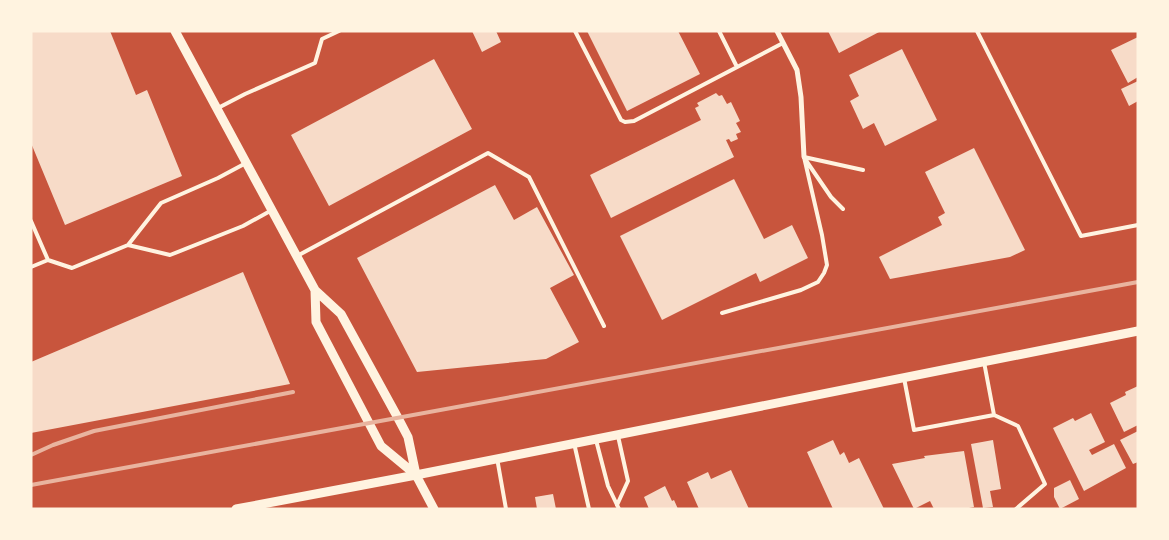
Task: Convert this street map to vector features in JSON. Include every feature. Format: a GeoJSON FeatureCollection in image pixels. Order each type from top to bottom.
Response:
{"type":"FeatureCollection","features":[{"type":"Feature","properties":{"kind":"street"},"geometry":{"type":"LineString","coordinates":[[175,31],[315,290],[340,314],[393,409],[408,438],[416,474],[434,509]]}},
{"type":"Feature","properties":{"kind":"street"},"geometry":{"type":"LineString","coordinates":[[777,31],[797,70],[801,97],[804,157]]}},
{"type":"Feature","properties":{"kind":"street"},"geometry":{"type":"LineString","coordinates":[[315,290],[316,322],[381,446],[416,474]]}},
{"type":"Feature","properties":{"kind":"street"},"geometry":{"type":"LineString","coordinates":[[236,509],[1138,331]]}},
{"type":"Feature","properties":{"kind":"lane"},"geometry":{"type":"LineString","coordinates":[[217,109],[245,94],[315,63],[322,39],[339,31]]}},
{"type":"Feature","properties":{"kind":"lane"},"geometry":{"type":"LineString","coordinates":[[574,31],[621,120],[624,122],[634,121],[783,43]]}},
{"type":"Feature","properties":{"kind":"lane"},"geometry":{"type":"LineString","coordinates":[[719,31],[737,67]]}},
{"type":"Feature","properties":{"kind":"lane"},"geometry":{"type":"LineString","coordinates":[[976,31],[1081,236],[1138,225]]}},
{"type":"Feature","properties":{"kind":"lane"},"geometry":{"type":"LineString","coordinates":[[297,256],[488,153],[528,177],[604,326]]}},
{"type":"Feature","properties":{"kind":"lane"},"geometry":{"type":"LineString","coordinates":[[804,157],[863,170]]}},
{"type":"Feature","properties":{"kind":"lane"},"geometry":{"type":"LineString","coordinates":[[804,157],[831,197],[843,209]]}},
{"type":"Feature","properties":{"kind":"lane"},"geometry":{"type":"LineString","coordinates":[[722,313],[801,290],[818,282],[824,273],[827,265],[822,235],[804,157]]}},
{"type":"Feature","properties":{"kind":"lane"},"geometry":{"type":"LineString","coordinates":[[31,267],[48,260],[72,268],[128,246],[161,203],[218,178],[246,163]]}},
{"type":"Feature","properties":{"kind":"lane"},"geometry":{"type":"LineString","coordinates":[[128,246],[170,255],[244,226],[272,210]]}},
{"type":"Feature","properties":{"kind":"lane"},"geometry":{"type":"LineString","coordinates":[[31,221],[48,260]]}},
{"type":"Feature","properties":{"kind":"lane"},"geometry":{"type":"LineString","coordinates":[[984,362],[994,415]]}},
{"type":"Feature","properties":{"kind":"lane"},"geometry":{"type":"LineString","coordinates":[[904,378],[914,430],[994,415],[1018,426],[1045,484],[1016,509]]}},
{"type":"Feature","properties":{"kind":"lane"},"geometry":{"type":"LineString","coordinates":[[618,435],[628,481],[618,507]]}},
{"type":"Feature","properties":{"kind":"lane"},"geometry":{"type":"LineString","coordinates":[[596,439],[608,486],[618,507]]}},
{"type":"Feature","properties":{"kind":"lane"},"geometry":{"type":"LineString","coordinates":[[574,443],[589,509]]}},
{"type":"Feature","properties":{"kind":"lane"},"geometry":{"type":"LineString","coordinates":[[497,458],[506,509]]}},
{"type":"Feature","properties":{"kind":"building"},"geometry":{"type":"Polygon","coordinates":[[[31,31],[110,31],[136,95],[147,90],[182,176],[65,225],[31,143],[31,31]]]}},
{"type":"Feature","properties":{"kind":"building"},"geometry":{"type":"Polygon","coordinates":[[[472,31],[496,31],[501,42],[482,52],[472,31]]]}},
{"type":"Feature","properties":{"kind":"building"},"geometry":{"type":"Polygon","coordinates":[[[587,31],[678,31],[700,74],[627,111],[587,31]]]}},
{"type":"Feature","properties":{"kind":"building"},"geometry":{"type":"Polygon","coordinates":[[[828,31],[881,31],[839,53],[828,31]]]}},
{"type":"Feature","properties":{"kind":"building"},"geometry":{"type":"Polygon","coordinates":[[[1138,37],[1138,77],[1128,83],[1111,50],[1138,37]]]}},
{"type":"Feature","properties":{"kind":"building"},"geometry":{"type":"Polygon","coordinates":[[[902,49],[937,120],[885,146],[874,123],[863,129],[850,101],[859,96],[849,75],[902,49]]]}},
{"type":"Feature","properties":{"kind":"building"},"geometry":{"type":"Polygon","coordinates":[[[434,59],[472,129],[329,206],[291,135],[434,59]]]}},
{"type":"Feature","properties":{"kind":"building"},"geometry":{"type":"Polygon","coordinates":[[[1138,81],[1138,101],[1129,106],[1121,89],[1138,81]]]}},
{"type":"Feature","properties":{"kind":"building"},"geometry":{"type":"Polygon","coordinates":[[[716,93],[719,96],[722,95],[727,104],[731,102],[740,121],[736,123],[741,132],[736,134],[738,139],[731,142],[729,139],[726,140],[734,157],[611,218],[590,175],[701,120],[695,108],[699,106],[697,103],[716,93]]]}},
{"type":"Feature","properties":{"kind":"building"},"geometry":{"type":"Polygon","coordinates":[[[974,148],[1025,250],[1010,257],[890,279],[879,257],[942,225],[938,217],[945,213],[925,172],[974,148]]]}},
{"type":"Feature","properties":{"kind":"building"},"geometry":{"type":"Polygon","coordinates":[[[734,179],[764,239],[792,225],[808,258],[760,282],[756,273],[662,320],[620,236],[734,179]]]}},
{"type":"Feature","properties":{"kind":"building"},"geometry":{"type":"Polygon","coordinates":[[[495,185],[514,220],[537,207],[574,275],[550,288],[579,342],[546,359],[417,372],[357,258],[495,185]]]}},
{"type":"Feature","properties":{"kind":"building"},"geometry":{"type":"Polygon","coordinates":[[[243,272],[290,384],[31,433],[31,362],[243,272]]]}},
{"type":"Feature","properties":{"kind":"building"},"geometry":{"type":"Polygon","coordinates":[[[1138,386],[1138,425],[1124,432],[1110,403],[1126,395],[1125,392],[1138,386]]]}},
{"type":"Feature","properties":{"kind":"building"},"geometry":{"type":"Polygon","coordinates":[[[1091,413],[1105,442],[1089,450],[1092,455],[1114,444],[1126,468],[1084,491],[1053,428],[1073,418],[1075,421],[1091,413]]]}},
{"type":"Feature","properties":{"kind":"building"},"geometry":{"type":"Polygon","coordinates":[[[1138,431],[1138,462],[1133,464],[1120,440],[1138,431]]]}},
{"type":"Feature","properties":{"kind":"building"},"geometry":{"type":"Polygon","coordinates":[[[833,440],[840,455],[844,452],[849,463],[859,458],[884,509],[833,509],[807,452],[833,440]]]}},
{"type":"Feature","properties":{"kind":"building"},"geometry":{"type":"Polygon","coordinates":[[[993,440],[1001,489],[990,491],[993,507],[983,508],[971,444],[993,440]]]}},
{"type":"Feature","properties":{"kind":"building"},"geometry":{"type":"Polygon","coordinates":[[[964,451],[974,507],[934,509],[930,501],[914,509],[892,464],[925,458],[924,456],[964,451]]]}},
{"type":"Feature","properties":{"kind":"building"},"geometry":{"type":"Polygon","coordinates":[[[731,470],[749,509],[699,509],[687,482],[708,472],[711,479],[731,470]]]}},
{"type":"Feature","properties":{"kind":"building"},"geometry":{"type":"Polygon","coordinates":[[[1070,480],[1079,499],[1060,509],[1054,497],[1054,488],[1070,480]]]}},
{"type":"Feature","properties":{"kind":"building"},"geometry":{"type":"Polygon","coordinates":[[[665,486],[678,509],[649,509],[644,497],[665,486]]]}},
{"type":"Feature","properties":{"kind":"building"},"geometry":{"type":"Polygon","coordinates":[[[553,494],[556,509],[537,509],[535,497],[553,494]]]}},
{"type":"Feature","properties":{"kind":"railway"},"geometry":{"type":"LineString","coordinates":[[31,485],[1138,282]]}},
{"type":"Feature","properties":{"kind":"railway"},"geometry":{"type":"LineString","coordinates":[[31,455],[53,445],[94,431],[293,392]]}}]}
